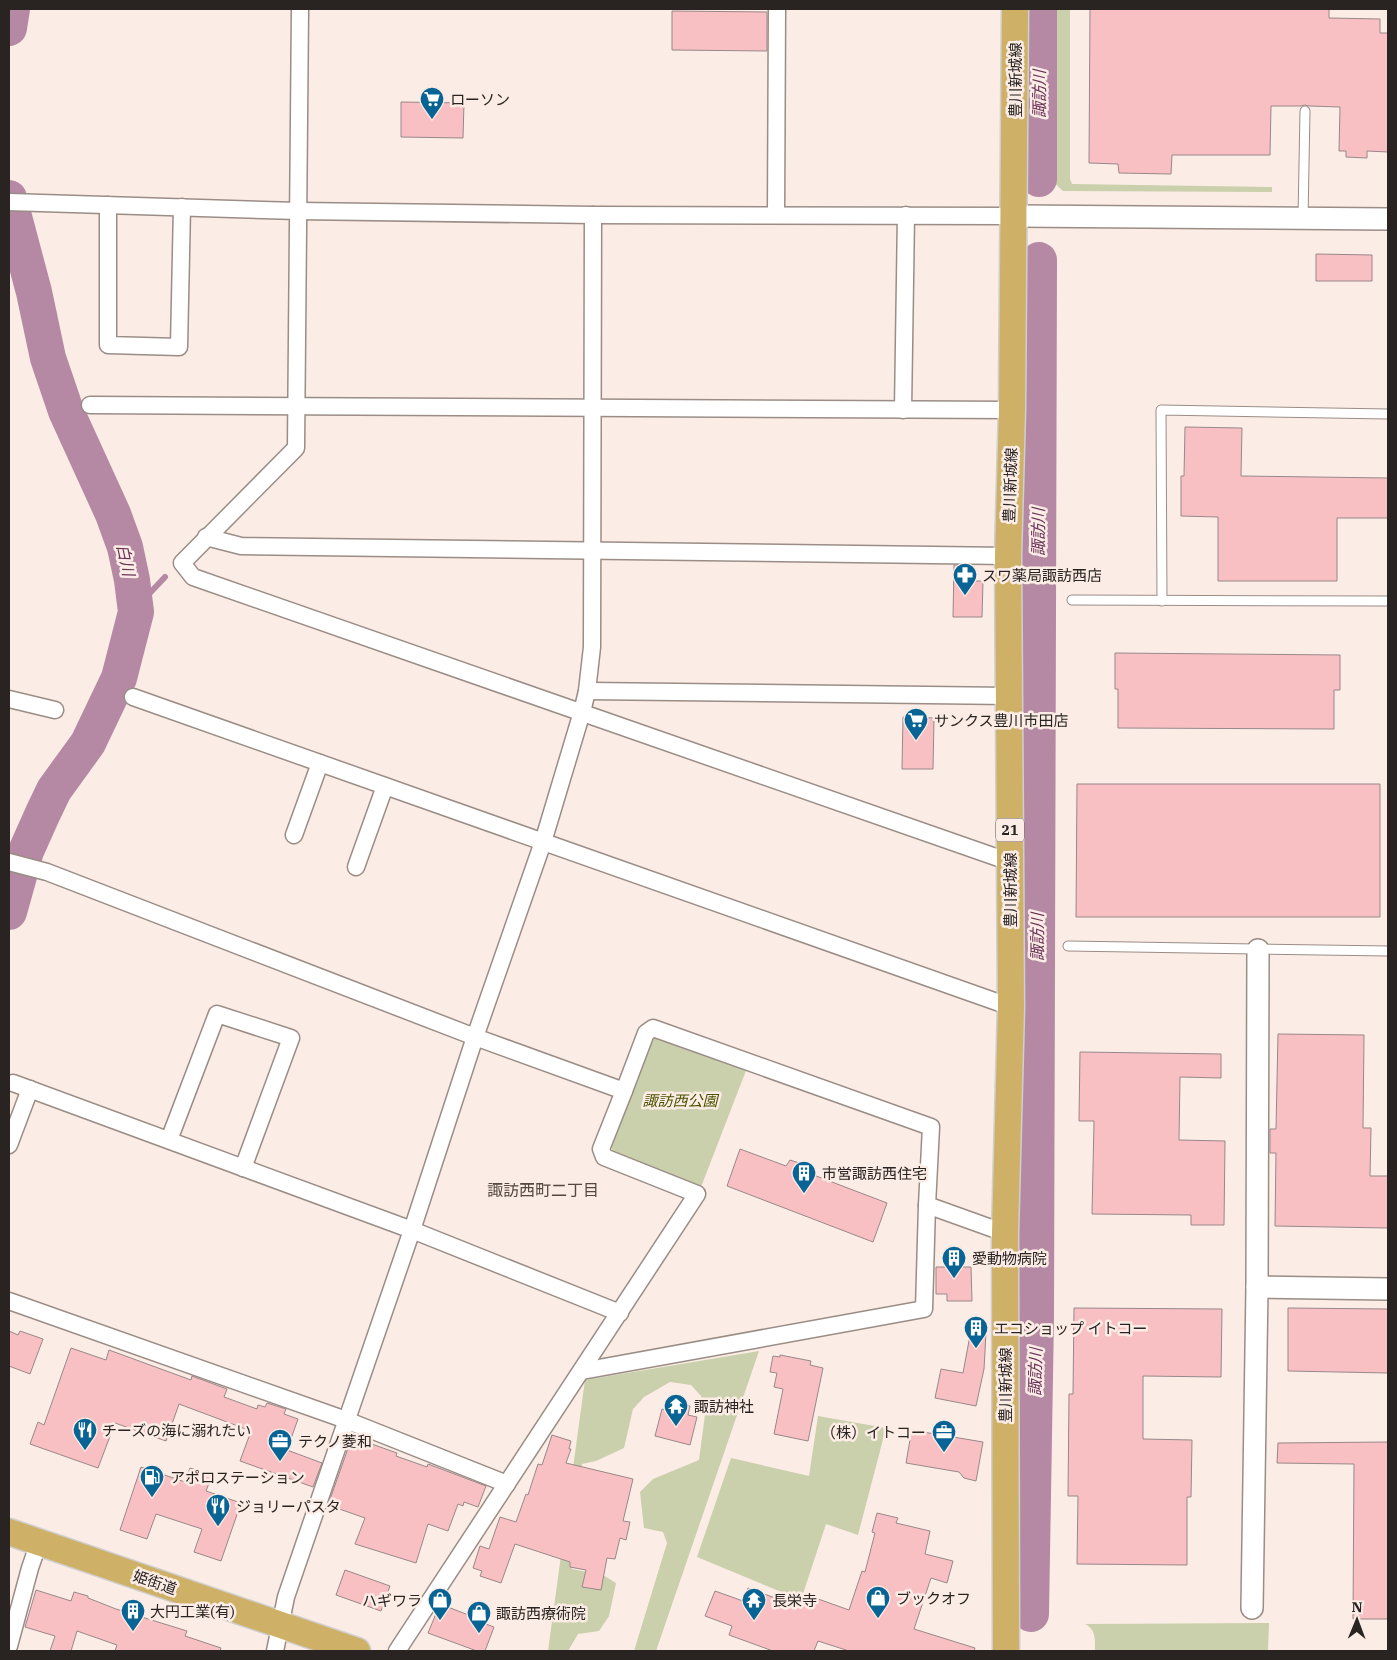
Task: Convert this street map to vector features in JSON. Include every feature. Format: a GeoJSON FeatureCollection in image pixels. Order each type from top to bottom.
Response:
{"type":"FeatureCollection","features":[{"type":"Feature","properties":{"kind":"main road","name":"豊川新城線"},"geometry":{"type":"LineString","coordinates":[[1006,1651],[1005,1233],[1011,1007],[1008,556],[1012,410],[1015,9]]}},
{"type":"Feature","properties":{"kind":"main road","name":"姫街道"},"geometry":{"type":"LineString","coordinates":[[9,1532],[357,1651]]}},
{"type":"Feature","properties":{"kind":"street"},"geometry":{"type":"LineString","coordinates":[[300,9],[296,448],[182,563],[193,577],[1010,862]]}},
{"type":"Feature","properties":{"kind":"street"},"geometry":{"type":"LineString","coordinates":[[776,215],[777,9]]}},
{"type":"Feature","properties":{"kind":"street"},"geometry":{"type":"LineString","coordinates":[[9,202],[298,211],[593,215],[1388,219]]}},
{"type":"Feature","properties":{"kind":"street"},"geometry":{"type":"LineString","coordinates":[[108,205],[108,345],[180,347],[182,207]]}},
{"type":"Feature","properties":{"kind":"street"},"geometry":{"type":"LineString","coordinates":[[275,1651],[286,1597],[412,1230],[475,1037],[543,842],[587,691],[592,647],[593,215]]}},
{"type":"Feature","properties":{"kind":"street"},"geometry":{"type":"LineString","coordinates":[[903,410],[906,216]]}},
{"type":"Feature","properties":{"kind":"street"},"geometry":{"type":"LineString","coordinates":[[90,405],[1012,410]]}},
{"type":"Feature","properties":{"kind":"street"},"geometry":{"type":"LineString","coordinates":[[206,537],[241,546],[1008,556]]}},
{"type":"Feature","properties":{"kind":"street"},"geometry":{"type":"LineString","coordinates":[[587,691],[1010,696]]}},
{"type":"Feature","properties":{"kind":"street"},"geometry":{"type":"LineString","coordinates":[[133,697],[1011,1007]]}},
{"type":"Feature","properties":{"kind":"street"},"geometry":{"type":"LineString","coordinates":[[9,699],[55,710]]}},
{"type":"Feature","properties":{"kind":"street"},"geometry":{"type":"LineString","coordinates":[[294,834],[320,763]]}},
{"type":"Feature","properties":{"kind":"street"},"geometry":{"type":"LineString","coordinates":[[356,867],[385,786]]}},
{"type":"Feature","properties":{"kind":"street"},"geometry":{"type":"LineString","coordinates":[[9,862],[40,870],[475,1037],[624,1091]]}},
{"type":"Feature","properties":{"kind":"street"},"geometry":{"type":"LineString","coordinates":[[1252,1608],[1257,1287],[1258,950]]}},
{"type":"Feature","properties":{"kind":"street"},"geometry":{"type":"LineString","coordinates":[[169,1140],[217,1014],[291,1038],[243,1168]]}},
{"type":"Feature","properties":{"kind":"street"},"geometry":{"type":"LineString","coordinates":[[397,1651],[697,1194],[604,1157],[601,1149],[646,1032],[653,1028],[931,1127],[924,1309],[582,1371]]}},
{"type":"Feature","properties":{"kind":"street"},"geometry":{"type":"LineString","coordinates":[[13,1083],[412,1230],[620,1313]]}},
{"type":"Feature","properties":{"kind":"street"},"geometry":{"type":"LineString","coordinates":[[9,1145],[30,1089]]}},
{"type":"Feature","properties":{"kind":"street"},"geometry":{"type":"LineString","coordinates":[[927,1205],[1005,1233]]}},
{"type":"Feature","properties":{"kind":"street"},"geometry":{"type":"LineString","coordinates":[[1257,1287],[1388,1289]]}},
{"type":"Feature","properties":{"kind":"street"},"geometry":{"type":"LineString","coordinates":[[9,1302],[346,1420],[507,1484]]}},
{"type":"Feature","properties":{"kind":"street"},"geometry":{"type":"LineString","coordinates":[[9,1646],[30,1568],[40,1542]]}},
{"type":"Feature","properties":{"kind":"lane"},"geometry":{"type":"LineString","coordinates":[[1303,219],[1305,111]]}},
{"type":"Feature","properties":{"kind":"lane"},"geometry":{"type":"LineString","coordinates":[[1162,601],[1161,410],[1388,414]]}},
{"type":"Feature","properties":{"kind":"lane"},"geometry":{"type":"LineString","coordinates":[[1072,600],[1388,602]]}},
{"type":"Feature","properties":{"kind":"lane"},"geometry":{"type":"LineString","coordinates":[[1068,946],[1258,950],[1388,950]]}},
{"type":"Feature","properties":{"kind":"green space"},"geometry":{"type":"Polygon","coordinates":[[[1046,9],[1070,9],[1070,179],[1072,184],[1272,187],[1272,192],[1063,191],[1046,175],[1046,9]]]}},
{"type":"Feature","properties":{"kind":"green space","name":"諏訪西公園"},"geometry":{"type":"Polygon","coordinates":[[[659,1035],[747,1068],[701,1187],[614,1154],[610,1143],[649,1039],[659,1035]]]}},
{"type":"Feature","properties":{"kind":"green space"},"geometry":{"type":"Polygon","coordinates":[[[759,1351],[656,1651],[634,1651],[667,1543],[663,1532],[644,1528],[640,1492],[653,1479],[699,1460],[705,1415],[701,1396],[691,1385],[670,1382],[644,1397],[633,1409],[624,1448],[596,1461],[582,1464],[568,1557],[572,1569],[603,1575],[616,1583],[609,1616],[599,1631],[578,1634],[568,1651],[548,1651],[585,1380],[759,1351]]]}},
{"type":"Feature","properties":{"kind":"green space"},"geometry":{"type":"Polygon","coordinates":[[[818,1416],[886,1428],[858,1535],[826,1524],[801,1600],[697,1557],[731,1458],[809,1476],[818,1416]]]}},
{"type":"Feature","properties":{"kind":"green space"},"geometry":{"type":"Polygon","coordinates":[[[1269,1623],[1268,1651],[1095,1651],[1093,1632],[1085,1624],[1269,1623]]]}},
{"type":"Feature","properties":{"kind":"building"},"geometry":{"type":"Polygon","coordinates":[[[1090,9],[1329,9],[1329,18],[1380,19],[1380,33],[1388,33],[1388,152],[1367,151],[1367,158],[1346,157],[1346,151],[1339,151],[1340,107],[1271,106],[1270,155],[1172,155],[1171,174],[1119,173],[1118,164],[1089,163],[1090,9]]]}},
{"type":"Feature","properties":{"kind":"building"},"geometry":{"type":"Polygon","coordinates":[[[672,11],[767,12],[767,51],[672,50],[672,11]]]}},
{"type":"Feature","properties":{"kind":"building","name":"ローソン"},"geometry":{"type":"Polygon","coordinates":[[[401,102],[464,103],[463,138],[401,137],[401,102]]]}},
{"type":"Feature","properties":{"kind":"building"},"geometry":{"type":"Polygon","coordinates":[[[1316,254],[1372,255],[1372,281],[1316,281],[1316,254]]]}},
{"type":"Feature","properties":{"kind":"building"},"geometry":{"type":"Polygon","coordinates":[[[1185,427],[1242,428],[1241,476],[1388,478],[1388,518],[1337,518],[1337,581],[1218,581],[1218,517],[1181,516],[1181,476],[1184,476],[1185,427]]]}},
{"type":"Feature","properties":{"kind":"building"},"geometry":{"type":"Polygon","coordinates":[[[954,565],[968,565],[969,581],[983,581],[982,617],[953,617],[954,565]]]}},
{"type":"Feature","properties":{"kind":"building"},"geometry":{"type":"Polygon","coordinates":[[[1115,653],[1340,655],[1340,690],[1334,690],[1334,729],[1118,728],[1118,689],[1115,689],[1115,653]]]}},
{"type":"Feature","properties":{"kind":"building"},"geometry":{"type":"Polygon","coordinates":[[[903,717],[934,718],[933,769],[902,769],[903,717]]]}},
{"type":"Feature","properties":{"kind":"building"},"geometry":{"type":"Polygon","coordinates":[[[1077,784],[1380,784],[1380,917],[1076,917],[1077,784]]]}},
{"type":"Feature","properties":{"kind":"building"},"geometry":{"type":"Polygon","coordinates":[[[1278,1034],[1364,1035],[1363,1128],[1371,1128],[1370,1176],[1388,1176],[1388,1228],[1275,1226],[1276,1153],[1270,1153],[1270,1129],[1276,1129],[1278,1034]]]}},
{"type":"Feature","properties":{"kind":"building"},"geometry":{"type":"Polygon","coordinates":[[[1080,1052],[1221,1054],[1221,1078],[1180,1077],[1179,1140],[1225,1141],[1224,1225],[1191,1225],[1191,1215],[1092,1214],[1094,1121],[1079,1121],[1080,1052]]]}},
{"type":"Feature","properties":{"kind":"building","name":"市営諏訪西住宅"},"geometry":{"type":"Polygon","coordinates":[[[740,1149],[786,1166],[790,1160],[814,1168],[811,1174],[887,1203],[873,1242],[727,1186],[740,1149]]]}},
{"type":"Feature","properties":{"kind":"building","name":"愛動物病院"},"geometry":{"type":"Polygon","coordinates":[[[936,1267],[971,1267],[972,1301],[947,1301],[947,1294],[936,1294],[936,1267]]]}},
{"type":"Feature","properties":{"kind":"building"},"geometry":{"type":"Polygon","coordinates":[[[1074,1308],[1222,1309],[1221,1377],[1143,1376],[1143,1439],[1192,1440],[1191,1497],[1187,1497],[1187,1565],[1077,1564],[1078,1496],[1068,1496],[1069,1394],[1073,1394],[1074,1308]]]}},
{"type":"Feature","properties":{"kind":"building"},"geometry":{"type":"Polygon","coordinates":[[[1288,1308],[1388,1309],[1388,1373],[1288,1371],[1288,1308]]]}},
{"type":"Feature","properties":{"kind":"building"},"geometry":{"type":"Polygon","coordinates":[[[971,1330],[986,1333],[984,1369],[976,1406],[935,1398],[941,1369],[963,1373],[971,1330]]]}},
{"type":"Feature","properties":{"kind":"building"},"geometry":{"type":"Polygon","coordinates":[[[9,1331],[18,1335],[20,1331],[43,1339],[30,1374],[9,1366],[9,1331]]]}},
{"type":"Feature","properties":{"kind":"building"},"geometry":{"type":"Polygon","coordinates":[[[71,1348],[106,1360],[109,1350],[191,1380],[192,1376],[227,1389],[224,1397],[257,1409],[258,1405],[265,1407],[267,1403],[286,1409],[284,1414],[298,1419],[287,1450],[322,1463],[313,1487],[240,1461],[251,1431],[179,1404],[166,1441],[115,1423],[98,1468],[30,1444],[38,1422],[44,1425],[71,1348]]]}},
{"type":"Feature","properties":{"kind":"building"},"geometry":{"type":"Polygon","coordinates":[[[780,1355],[811,1361],[810,1365],[823,1368],[808,1441],[774,1434],[783,1389],[774,1387],[777,1373],[770,1372],[773,1356],[780,1357],[780,1355]]]}},
{"type":"Feature","properties":{"kind":"building","name":"諏訪神社"},"geometry":{"type":"Polygon","coordinates":[[[673,1401],[690,1406],[688,1415],[697,1417],[690,1445],[655,1436],[662,1409],[670,1412],[673,1401]]]}},
{"type":"Feature","properties":{"kind":"building","name":"（株）イトコー"},"geometry":{"type":"Polygon","coordinates":[[[917,1431],[983,1442],[976,1481],[964,1478],[959,1472],[906,1463],[911,1434],[916,1435],[917,1431]]]}},
{"type":"Feature","properties":{"kind":"building"},"geometry":{"type":"Polygon","coordinates":[[[552,1435],[571,1441],[569,1449],[571,1449],[566,1463],[633,1479],[623,1521],[630,1522],[626,1540],[620,1538],[615,1559],[607,1558],[601,1590],[582,1587],[586,1570],[570,1567],[570,1562],[515,1544],[501,1583],[480,1576],[482,1571],[473,1568],[480,1546],[489,1549],[500,1517],[516,1522],[526,1494],[528,1495],[538,1464],[542,1465],[552,1435]]]}},
{"type":"Feature","properties":{"kind":"building"},"geometry":{"type":"Polygon","coordinates":[[[352,1437],[397,1453],[396,1456],[427,1467],[428,1464],[486,1486],[478,1507],[464,1502],[463,1506],[458,1504],[448,1531],[428,1524],[416,1563],[355,1544],[365,1518],[328,1505],[352,1437]]]}},
{"type":"Feature","properties":{"kind":"building"},"geometry":{"type":"Polygon","coordinates":[[[1388,1442],[1388,1619],[1353,1619],[1354,1464],[1277,1463],[1278,1443],[1388,1442]]]}},
{"type":"Feature","properties":{"kind":"building"},"geometry":{"type":"Polygon","coordinates":[[[141,1467],[185,1482],[190,1468],[212,1475],[206,1491],[241,1503],[221,1561],[194,1552],[202,1529],[156,1514],[147,1539],[120,1530],[141,1467]]]}},
{"type":"Feature","properties":{"kind":"building"},"geometry":{"type":"Polygon","coordinates":[[[877,1513],[898,1518],[896,1523],[930,1531],[925,1554],[953,1561],[947,1583],[931,1578],[914,1629],[975,1648],[974,1651],[849,1651],[818,1641],[814,1651],[773,1651],[729,1635],[732,1626],[705,1616],[715,1591],[743,1601],[748,1588],[802,1608],[807,1595],[849,1610],[862,1571],[865,1572],[875,1533],[872,1532],[877,1513]]]}},
{"type":"Feature","properties":{"kind":"building"},"geometry":{"type":"Polygon","coordinates":[[[345,1570],[390,1586],[381,1611],[336,1595],[345,1570]]]}},
{"type":"Feature","properties":{"kind":"building"},"geometry":{"type":"Polygon","coordinates":[[[36,1590],[71,1601],[74,1592],[88,1596],[88,1598],[116,1609],[187,1631],[185,1636],[221,1648],[220,1651],[115,1651],[117,1645],[77,1631],[71,1651],[50,1651],[55,1636],[25,1627],[36,1590]]]}},
{"type":"Feature","properties":{"kind":"building"},"geometry":{"type":"Polygon","coordinates":[[[440,1604],[484,1621],[483,1623],[494,1627],[485,1651],[477,1651],[428,1633],[440,1604]]]}},
{"type":"Feature","properties":{"kind":"waterway","name":"白川"},"geometry":{"type":"LineString","coordinates":[[9,28],[12,9]]}},
{"type":"Feature","properties":{"kind":"waterway","name":"諏訪川"},"geometry":{"type":"LineString","coordinates":[[1039,9],[1039,179]]}},
{"type":"Feature","properties":{"kind":"waterway","name":"白川"},"geometry":{"type":"LineString","coordinates":[[9,198],[34,292],[48,358],[66,411],[113,514],[125,547],[136,612],[119,678],[88,743],[54,790],[43,813],[26,851],[9,912]]}},
{"type":"Feature","properties":{"kind":"waterway","name":"諏訪川"},"geometry":{"type":"LineString","coordinates":[[1031,1614],[1036,1317],[1039,260]]}},
{"type":"Feature","properties":{"kind":"waterway"},"geometry":{"type":"LineString","coordinates":[[136,612],[148,595],[165,577]]}},
{"type":"Feature","properties":{"kind":"place","name":"ローソン"},"geometry":{"type":"Point","coordinates":[432,120]}},
{"type":"Feature","properties":{"kind":"place","name":"スワ薬局諏訪西店"},"geometry":{"type":"Point","coordinates":[965,596]}},
{"type":"Feature","properties":{"kind":"place","name":"サンクス豊川市田店"},"geometry":{"type":"Point","coordinates":[916,741]}},
{"type":"Feature","properties":{"kind":"place","name":"市営諏訪西住宅"},"geometry":{"type":"Point","coordinates":[804,1194]}},
{"type":"Feature","properties":{"kind":"place","name":"愛動物病院"},"geometry":{"type":"Point","coordinates":[954,1279]}},
{"type":"Feature","properties":{"kind":"place","name":"エコショップ イトコー"},"geometry":{"type":"Point","coordinates":[976,1349]}},
{"type":"Feature","properties":{"kind":"place","name":"諏訪神社"},"geometry":{"type":"Point","coordinates":[676,1427]}},
{"type":"Feature","properties":{"kind":"place","name":"チーズの海に溺れたい"},"geometry":{"type":"Point","coordinates":[85,1451]}},
{"type":"Feature","properties":{"kind":"place","name":"（株）イトコー"},"geometry":{"type":"Point","coordinates":[944,1453]}},
{"type":"Feature","properties":{"kind":"place","name":"テクノ菱和"},"geometry":{"type":"Point","coordinates":[280,1462]}},
{"type":"Feature","properties":{"kind":"place","name":"アポロステーション"},"geometry":{"type":"Point","coordinates":[152,1498]}},
{"type":"Feature","properties":{"kind":"place","name":"ジョリーパスタ"},"geometry":{"type":"Point","coordinates":[218,1527]}},
{"type":"Feature","properties":{"kind":"place","name":"ブックオフ"},"geometry":{"type":"Point","coordinates":[878,1619]}},
{"type":"Feature","properties":{"kind":"place","name":"ハギワラ"},"geometry":{"type":"Point","coordinates":[440,1621]}},
{"type":"Feature","properties":{"kind":"place","name":"長栄寺"},"geometry":{"type":"Point","coordinates":[754,1621]}},
{"type":"Feature","properties":{"kind":"place","name":"大円工業(有)"},"geometry":{"type":"Point","coordinates":[133,1632]}},
{"type":"Feature","properties":{"kind":"place","name":"諏訪西療術院"},"geometry":{"type":"Point","coordinates":[479,1634]}},
{"type":"Feature","properties":{"kind":"district","name":"諏訪西町二丁目"},"geometry":{"type":"Point","coordinates":[543,1190]}}]}
